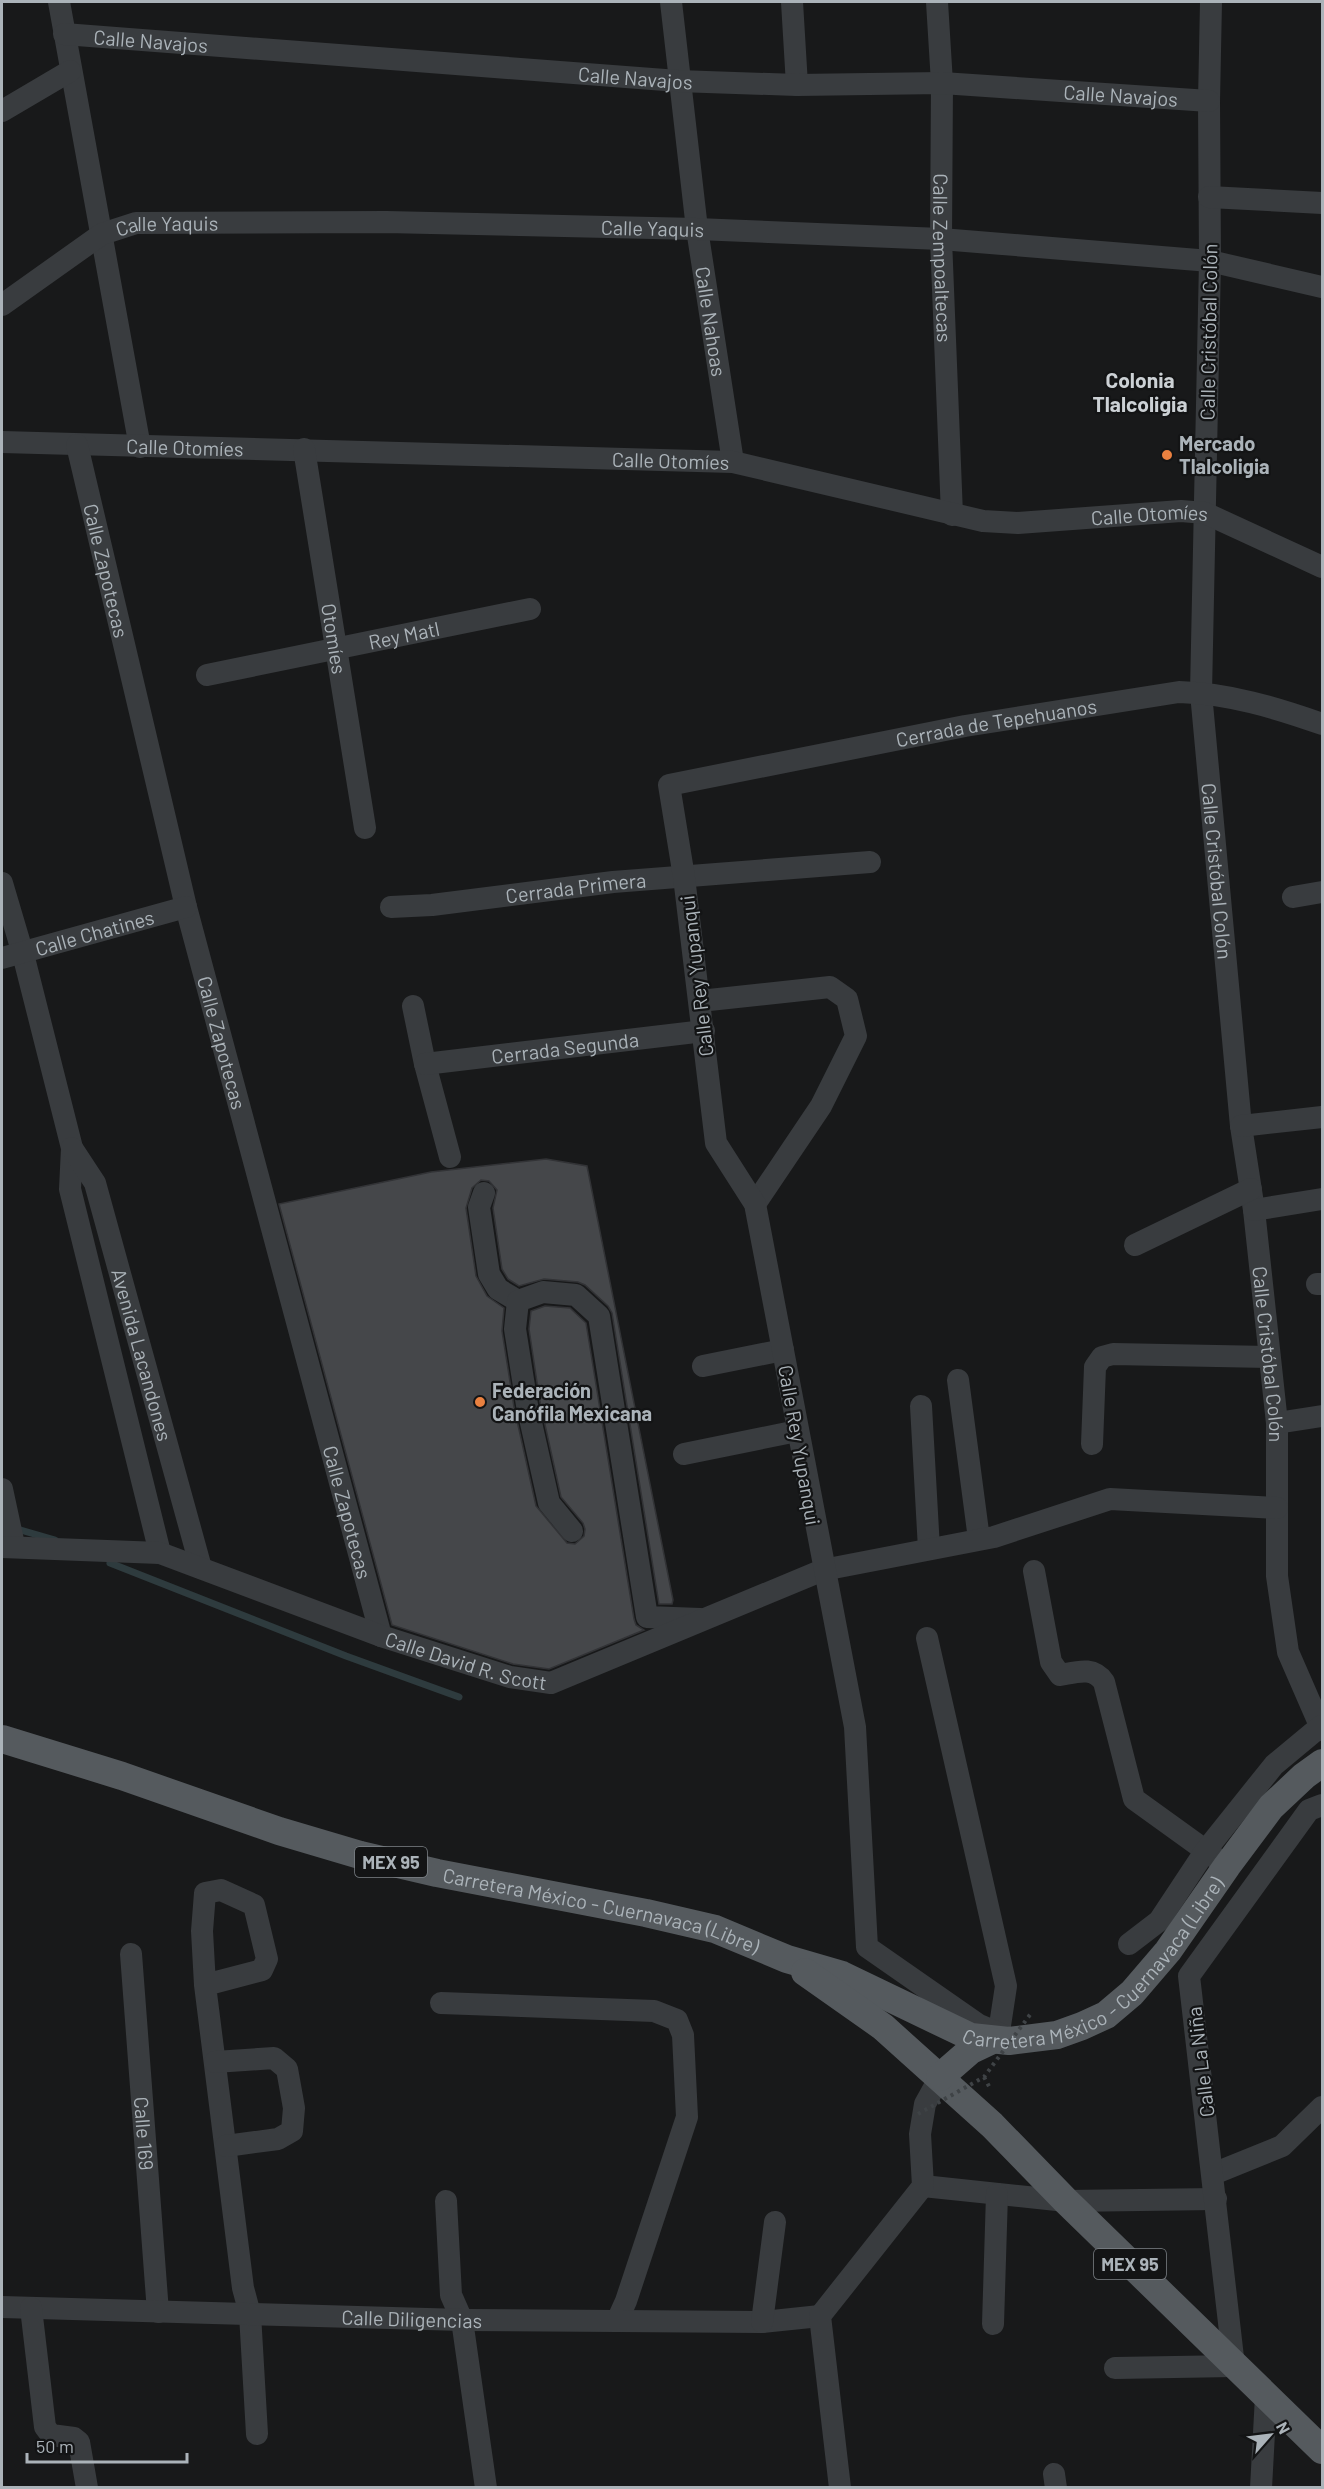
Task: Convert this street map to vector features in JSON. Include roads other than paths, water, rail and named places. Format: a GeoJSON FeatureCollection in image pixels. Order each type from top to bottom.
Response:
{"type":"FeatureCollection","features":[{"type":"Feature","properties":{"kind":"main road","name":"Carretera México - Cuernavaca (Libre)"},"geometry":{"type":"LineString","coordinates":[[2,1739],[122,1776],[279,1831],[360,1856],[716,1929],[787,1959],[842,1975],[971,2037],[999,2038],[1058,2035],[1106,2015],[1132,1993],[1168,1951],[1217,1858],[1304,1776],[1323,1763]]}},
{"type":"Feature","properties":{"kind":"main road","name":"Carretera México - Cuernavaca (Libre)"},"geometry":{"type":"LineString","coordinates":[[787,1959],[883,2027],[992,2125],[1234,2366],[1323,2450]]}},
{"type":"Feature","properties":{"kind":"main road"},"geometry":{"type":"LineString","coordinates":[[939,2077],[971,2050],[999,2038]]}},
{"type":"Feature","properties":{"kind":"street"},"geometry":{"type":"LineString","coordinates":[[59,2],[140,447]]}},
{"type":"Feature","properties":{"kind":"street","name":"Calle Nahoas"},"geometry":{"type":"LineString","coordinates":[[671,2],[678,81],[697,229],[733,462]]}},
{"type":"Feature","properties":{"kind":"street"},"geometry":{"type":"LineString","coordinates":[[792,2],[797,85]]}},
{"type":"Feature","properties":{"kind":"street","name":"Calle Zempoaltecas"},"geometry":{"type":"LineString","coordinates":[[937,2],[942,83],[941,239],[952,515]]}},
{"type":"Feature","properties":{"kind":"street","name":"Calle Cristóbal Colón"},"geometry":{"type":"LineString","coordinates":[[1211,2],[1210,261],[1201,693],[1241,1126],[1252,1200],[1277,1423],[1277,1576],[1288,1652],[1322,1728]]}},
{"type":"Feature","properties":{"kind":"street","name":"Calle Navajos"},"geometry":{"type":"LineString","coordinates":[[64,34],[678,81],[797,85],[942,83],[1209,101]]}},
{"type":"Feature","properties":{"kind":"street"},"geometry":{"type":"LineString","coordinates":[[2,111],[70,71]]}},
{"type":"Feature","properties":{"kind":"street"},"geometry":{"type":"LineString","coordinates":[[1209,197],[1323,203]]}},
{"type":"Feature","properties":{"kind":"street","name":"Calle Yaquis"},"geometry":{"type":"LineString","coordinates":[[2,304],[102,234],[136,223],[386,222],[697,229],[941,239],[1210,261],[1323,287]]}},
{"type":"Feature","properties":{"kind":"street","name":"Calle Otomíes"},"geometry":{"type":"LineString","coordinates":[[2,442],[733,462],[983,521],[1018,523],[1181,511],[1205,513],[1323,567]]}},
{"type":"Feature","properties":{"kind":"street","name":"Calle Zapotecas"},"geometry":{"type":"LineString","coordinates":[[77,445],[186,907],[381,1636]]}},
{"type":"Feature","properties":{"kind":"street","name":"Otomíes"},"geometry":{"type":"LineString","coordinates":[[304,449],[365,828]]}},
{"type":"Feature","properties":{"kind":"street","name":"Rey Matl"},"geometry":{"type":"LineString","coordinates":[[207,675],[530,609]]}},
{"type":"Feature","properties":{"kind":"street","name":"Cerrada de Tepehuanos"},"geometry":{"type":"LineString","coordinates":[[669,785],[965,726],[1153,695],[1201,693],[1285,711],[1323,724]]}},
{"type":"Feature","properties":{"kind":"street","name":"Calle Rey Yupanqui"},"geometry":{"type":"LineString","coordinates":[[669,785],[684,877],[716,1143],[755,1204],[855,1727],[867,1947],[999,2038]]}},
{"type":"Feature","properties":{"kind":"street","name":"Cerrada Primera"},"geometry":{"type":"LineString","coordinates":[[391,907],[432,905],[613,882],[870,862]]}},
{"type":"Feature","properties":{"kind":"street","name":"Avenida Lacandones"},"geometry":{"type":"LineString","coordinates":[[2,883],[12,956],[72,1148],[94,1183],[201,1568]]}},
{"type":"Feature","properties":{"kind":"street"},"geometry":{"type":"LineString","coordinates":[[1293,897],[1323,892]]}},
{"type":"Feature","properties":{"kind":"street","name":"Calle Chatines"},"geometry":{"type":"LineString","coordinates":[[12,956],[186,907]]}},
{"type":"Feature","properties":{"kind":"street"},"geometry":{"type":"LineString","coordinates":[[700,1001],[830,987],[847,999],[856,1036],[821,1106],[755,1204]]}},
{"type":"Feature","properties":{"kind":"street"},"geometry":{"type":"LineString","coordinates":[[413,1006],[425,1064],[450,1157]]}},
{"type":"Feature","properties":{"kind":"street","name":"Cerrada Segunda"},"geometry":{"type":"LineString","coordinates":[[425,1064],[704,1031]]}},
{"type":"Feature","properties":{"kind":"street"},"geometry":{"type":"LineString","coordinates":[[1241,1126],[1323,1117]]}},
{"type":"Feature","properties":{"kind":"street","name":"Avenida Lacandones"},"geometry":{"type":"LineString","coordinates":[[72,1148],[70,1189],[160,1553]]}},
{"type":"Feature","properties":{"kind":"street"},"geometry":{"type":"LineString","coordinates":[[484,1193],[479,1207],[489,1274],[498,1289],[518,1301]]}},
{"type":"Feature","properties":{"kind":"street"},"geometry":{"type":"LineString","coordinates":[[1135,1245],[1252,1200],[1323,1199]]}},
{"type":"Feature","properties":{"kind":"street"},"geometry":{"type":"LineString","coordinates":[[87,1258],[114,1253]]}},
{"type":"Feature","properties":{"kind":"street"},"geometry":{"type":"LineString","coordinates":[[518,1301],[543,1292],[576,1295],[599,1316],[647,1617],[707,1619]]}},
{"type":"Feature","properties":{"kind":"street"},"geometry":{"type":"LineString","coordinates":[[518,1301],[515,1329],[518,1351],[527,1405],[549,1503],[572,1531]]}},
{"type":"Feature","properties":{"kind":"street"},"geometry":{"type":"LineString","coordinates":[[703,1366],[783,1350]]}},
{"type":"Feature","properties":{"kind":"street"},"geometry":{"type":"LineString","coordinates":[[1092,1444],[1095,1367],[1102,1357],[1113,1354],[1269,1357]]}},
{"type":"Feature","properties":{"kind":"street"},"geometry":{"type":"LineString","coordinates":[[114,1365],[142,1358]]}},
{"type":"Feature","properties":{"kind":"street"},"geometry":{"type":"LineString","coordinates":[[958,1380],[986,1538]]}},
{"type":"Feature","properties":{"kind":"street"},"geometry":{"type":"LineString","coordinates":[[921,1406],[929,1549]]}},
{"type":"Feature","properties":{"kind":"street"},"geometry":{"type":"LineString","coordinates":[[1277,1423],[1323,1416]]}},
{"type":"Feature","properties":{"kind":"street"},"geometry":{"type":"LineString","coordinates":[[684,1454],[797,1431]]}},
{"type":"Feature","properties":{"kind":"street"},"geometry":{"type":"LineString","coordinates":[[135,1451],[166,1445]]}},
{"type":"Feature","properties":{"kind":"street"},"geometry":{"type":"LineString","coordinates":[[2,1489],[8,1546]]}},
{"type":"Feature","properties":{"kind":"street","name":"Calle David R. Scott"},"geometry":{"type":"LineString","coordinates":[[8,1546],[160,1553],[381,1636],[510,1677],[551,1683],[823,1569],[986,1538],[1110,1499],[1277,1508]]}},
{"type":"Feature","properties":{"kind":"street"},"geometry":{"type":"LineString","coordinates":[[1034,1571],[1051,1662],[1060,1675],[1089,1671],[1098,1675],[1104,1682],[1134,1800],[1217,1858]]}},
{"type":"Feature","properties":{"kind":"street"},"geometry":{"type":"LineString","coordinates":[[927,1638],[1006,1986],[999,2038]]}},
{"type":"Feature","properties":{"kind":"street"},"geometry":{"type":"LineString","coordinates":[[1130,1944],[1159,1921],[1217,1858],[1275,1765],[1322,1728]]}},
{"type":"Feature","properties":{"kind":"street","name":"Calle La Niña"},"geometry":{"type":"LineString","coordinates":[[1234,2366],[1189,1976],[1309,1810],[1323,1805]]}},
{"type":"Feature","properties":{"kind":"street","name":"Calle 169"},"geometry":{"type":"LineString","coordinates":[[131,1954],[158,2312]]}},
{"type":"Feature","properties":{"kind":"street"},"geometry":{"type":"LineString","coordinates":[[204,1984],[243,2288],[250,2314],[257,2434]]}},
{"type":"Feature","properties":{"kind":"street"},"geometry":{"type":"LineString","coordinates":[[441,2002],[654,2011],[677,2020],[683,2035],[687,2118],[626,2301],[617,2321]]}},
{"type":"Feature","properties":{"kind":"street"},"geometry":{"type":"LineString","coordinates":[[215,2062],[274,2058],[287,2069],[294,2108],[292,2131],[278,2139],[226,2146]]}},
{"type":"Feature","properties":{"kind":"street"},"geometry":{"type":"LineString","coordinates":[[840,2487],[820,2316],[923,2186],[920,2134],[925,2104],[939,2077]]}},
{"type":"Feature","properties":{"kind":"street"},"geometry":{"type":"LineString","coordinates":[[1213,2174],[1282,2146],[1323,2107]]}},
{"type":"Feature","properties":{"kind":"street"},"geometry":{"type":"LineString","coordinates":[[923,2186],[1066,2201],[1216,2199]]}},
{"type":"Feature","properties":{"kind":"street"},"geometry":{"type":"LineString","coordinates":[[993,2324],[997,2194]]}},
{"type":"Feature","properties":{"kind":"street"},"geometry":{"type":"LineString","coordinates":[[446,2201],[451,2295],[462,2320],[486,2487]]}},
{"type":"Feature","properties":{"kind":"street"},"geometry":{"type":"LineString","coordinates":[[762,2322],[776,2222]]}},
{"type":"Feature","properties":{"kind":"street","name":"Calle Diligencias"},"geometry":{"type":"LineString","coordinates":[[2,2307],[462,2320],[762,2322],[820,2316]]}},
{"type":"Feature","properties":{"kind":"street"},"geometry":{"type":"LineString","coordinates":[[31,2308],[45,2427],[51,2435],[74,2438],[79,2442],[87,2487]]}},
{"type":"Feature","properties":{"kind":"street"},"geometry":{"type":"LineString","coordinates":[[1115,2368],[1234,2366]]}},
{"type":"Feature","properties":{"kind":"street"},"geometry":{"type":"LineString","coordinates":[[1261,2487],[1266,2396]]}},
{"type":"Feature","properties":{"kind":"waterway"},"geometry":{"type":"LineString","coordinates":[[17,1529],[55,1540]]}},
{"type":"Feature","properties":{"kind":"waterway"},"geometry":{"type":"LineString","coordinates":[[110,1563],[346,1656],[459,1697]]}},
{"type":"Feature","properties":{"kind":"place","name":"Mercado Tlalcoligia"},"geometry":{"type":"Point","coordinates":[1167,455]}},
{"type":"Feature","properties":{"kind":"place","name":"Federación Canófila Mexicana"},"geometry":{"type":"Point","coordinates":[480,1402]}},
{"type":"Feature","properties":{"kind":"district","name":"Colonia Tlalcoligia"},"geometry":{"type":"Point","coordinates":[1140,391]}}]}
